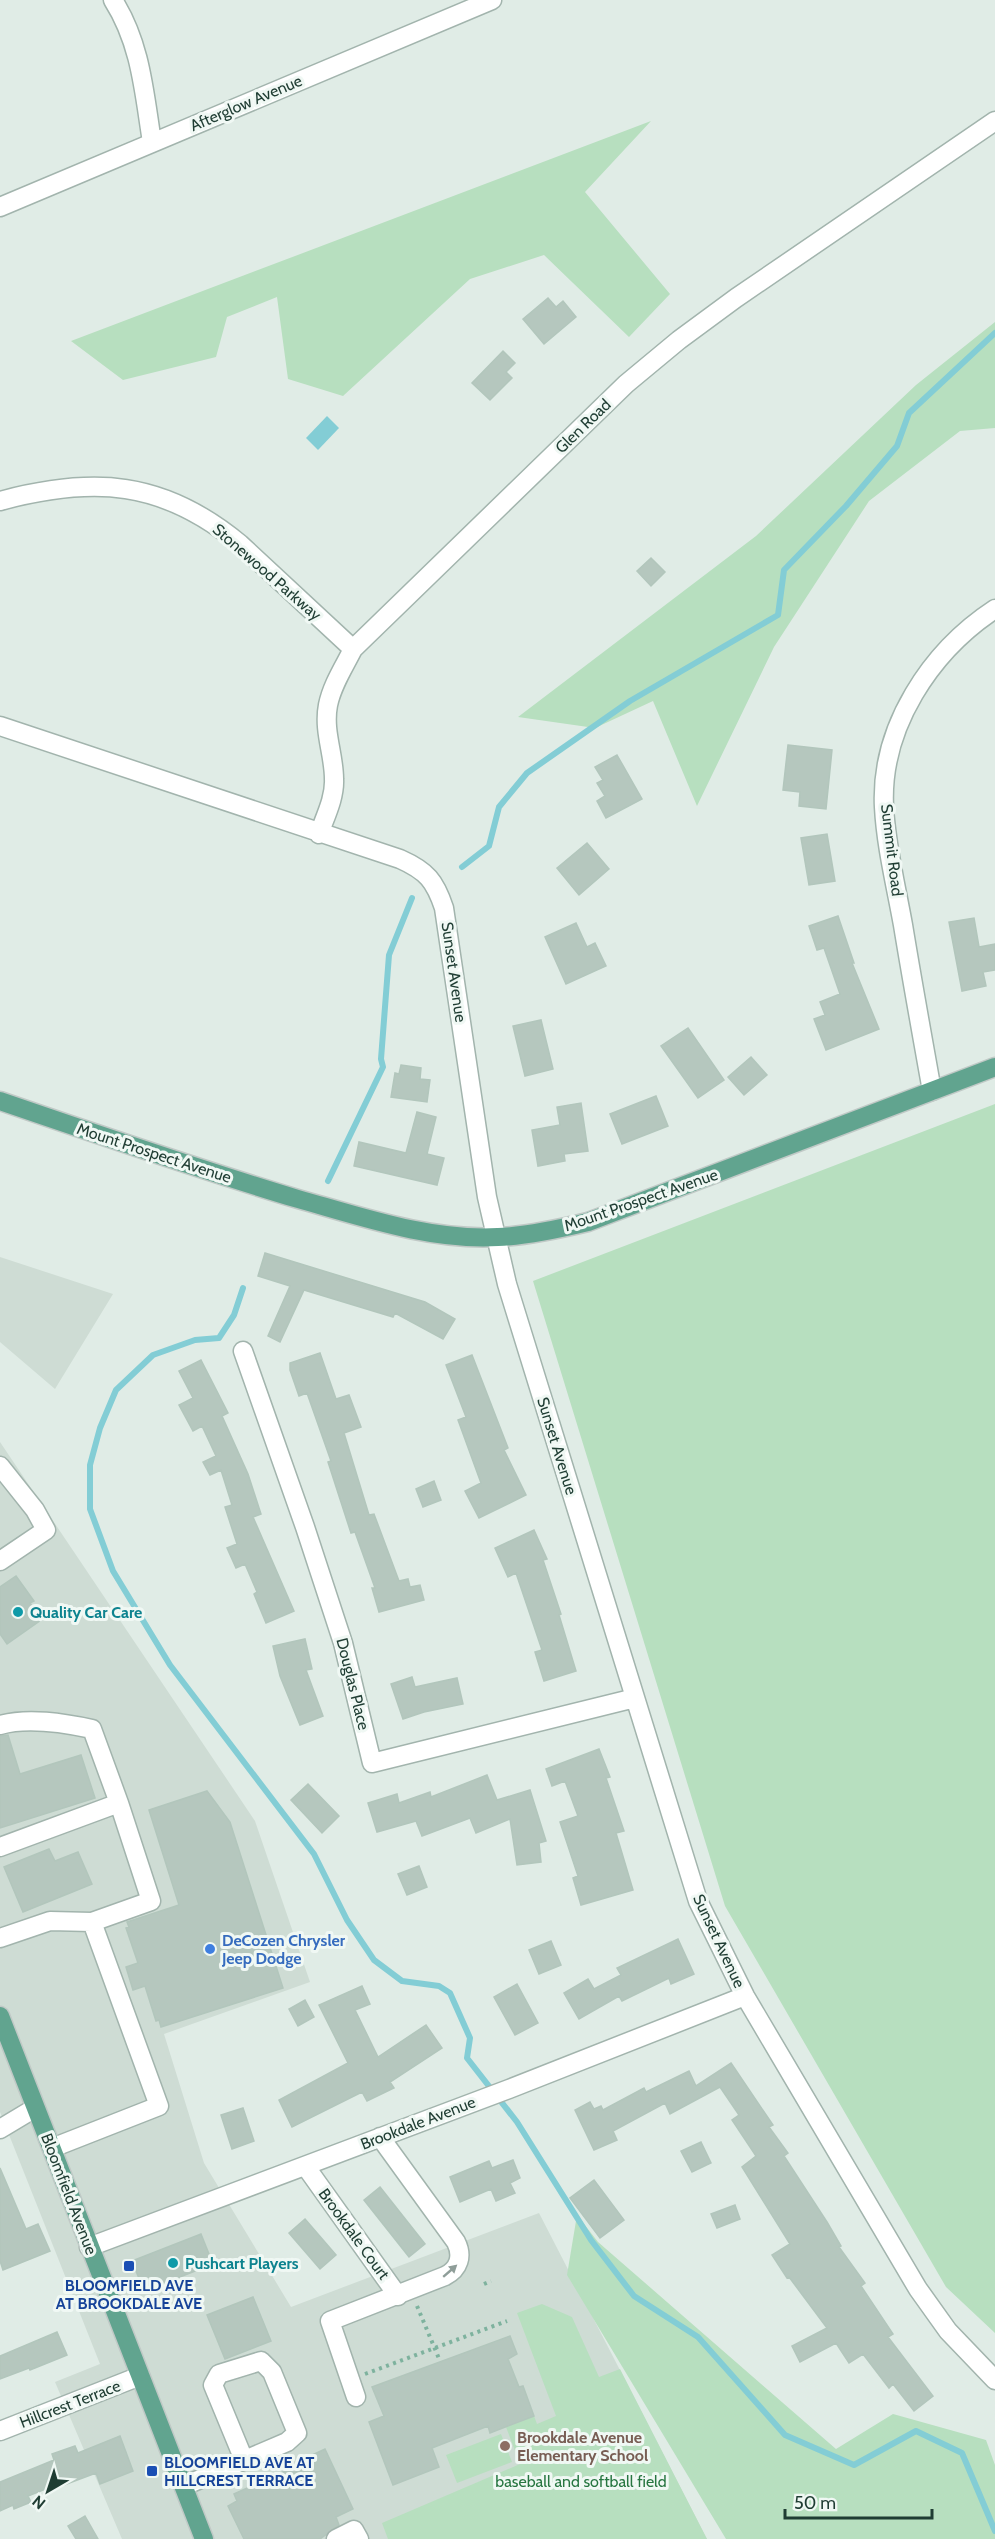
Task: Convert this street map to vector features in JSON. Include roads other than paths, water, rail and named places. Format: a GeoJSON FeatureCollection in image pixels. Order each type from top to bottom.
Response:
{"type":"FeatureCollection","features":[{"type":"Feature","properties":{"kind":"main road","name":"Mount Prospect Avenue"},"geometry":{"type":"LineString","coordinates":[[0,1101],[205,1171],[363,1218],[454,1236],[498,1238],[543,1232],[588,1222],[995,1067]]}},
{"type":"Feature","properties":{"kind":"main road","name":"Bloomfield Avenue"},"geometry":{"type":"LineString","coordinates":[[0,2016],[204,2539]]}},
{"type":"Feature","properties":{"kind":"street"},"geometry":{"type":"LineString","coordinates":[[113,0],[124,17],[137,50],[152,142]]}},
{"type":"Feature","properties":{"kind":"street","name":"Afterglow Avenue"},"geometry":{"type":"LineString","coordinates":[[0,207],[492,0]]}},
{"type":"Feature","properties":{"kind":"street","name":"Glen Road"},"geometry":{"type":"LineString","coordinates":[[320,834],[333,792],[334,781],[326,729],[328,704],[331,692],[352,649],[626,384],[679,339],[995,121]]}},
{"type":"Feature","properties":{"kind":"street","name":"Stonewood Parkway"},"geometry":{"type":"LineString","coordinates":[[0,501],[46,489],[95,486],[144,492],[175,503],[223,530],[352,649]]}},
{"type":"Feature","properties":{"kind":"street","name":"Summit Road"},"geometry":{"type":"LineString","coordinates":[[932,1091],[894,877],[884,807],[886,783],[896,737],[904,714],[919,685],[944,651],[961,634],[995,609]]}},
{"type":"Feature","properties":{"kind":"street","name":"Sunset Avenue"},"geometry":{"type":"LineString","coordinates":[[0,726],[400,859],[422,868],[440,896],[448,930],[487,1197],[507,1284],[698,1901],[745,1996],[923,2297],[964,2351],[995,2380]]}},
{"type":"Feature","properties":{"kind":"street","name":"Douglas Place"},"geometry":{"type":"LineString","coordinates":[[243,1351],[306,1527],[343,1643],[372,1763],[635,1698]]}},
{"type":"Feature","properties":{"kind":"street"},"geometry":{"type":"LineString","coordinates":[[0,1466],[34,1510],[46,1530],[0,1561]]}},
{"type":"Feature","properties":{"kind":"street"},"geometry":{"type":"LineString","coordinates":[[0,1725],[12,1721],[69,1724],[92,1729],[151,1901],[92,1922],[50,1921],[0,1938]]}},
{"type":"Feature","properties":{"kind":"street"},"geometry":{"type":"LineString","coordinates":[[0,1846],[119,1803]]}},
{"type":"Feature","properties":{"kind":"street"},"geometry":{"type":"LineString","coordinates":[[52,2148],[159,2106],[92,1922]]}},
{"type":"Feature","properties":{"kind":"street","name":"Brookdale Avenue"},"geometry":{"type":"LineString","coordinates":[[89,2247],[306,2167],[745,1996]]}},
{"type":"Feature","properties":{"kind":"street"},"geometry":{"type":"LineString","coordinates":[[0,2129],[35,2108]]}},
{"type":"Feature","properties":{"kind":"street","name":"Brookdale Court"},"geometry":{"type":"LineString","coordinates":[[306,2167],[398,2295],[451,2273],[456,2268],[460,2255],[456,2242],[380,2138]]}},
{"type":"Feature","properties":{"kind":"street"},"geometry":{"type":"LineString","coordinates":[[356,2397],[330,2321],[398,2295]]}},
{"type":"Feature","properties":{"kind":"street"},"geometry":{"type":"LineString","coordinates":[[184,2487],[287,2442],[297,2433],[272,2372],[261,2361],[219,2374],[213,2385],[244,2460]]}},
{"type":"Feature","properties":{"kind":"street","name":"Hillcrest Terrace"},"geometry":{"type":"LineString","coordinates":[[0,2431],[140,2376]]}},
{"type":"Feature","properties":{"kind":"street"},"geometry":{"type":"LineString","coordinates":[[336,2539],[356,2534]]}},
{"type":"Feature","properties":{"kind":"water"},"geometry":{"type":"Polygon","coordinates":[[[327,416],[339,428],[318,450],[306,438],[327,416]]]}},
{"type":"Feature","properties":{"kind":"waterway"},"geometry":{"type":"LineString","coordinates":[[462,867],[489,846],[499,807],[527,773],[630,701],[778,615],[784,570],[846,506],[897,446],[909,413],[995,333]]}},
{"type":"Feature","properties":{"kind":"waterway"},"geometry":{"type":"LineString","coordinates":[[328,1181],[383,1067],[381,1059],[389,955],[412,898]]}},
{"type":"Feature","properties":{"kind":"waterway"},"geometry":{"type":"LineString","coordinates":[[243,1288],[234,1315],[219,1338],[195,1340],[153,1355],[116,1390],[100,1428],[90,1465],[90,1509],[113,1571],[170,1665],[314,1854],[347,1920],[374,1960],[402,1981],[439,1986],[450,1993],[470,2038],[467,2058],[517,2122],[591,2240],[634,2296],[698,2337],[785,2435],[854,2465],[916,2431],[962,2453],[995,2531]]}},
{"type":"Feature","properties":{"kind":"place","name":"Quality Car Care"},"geometry":{"type":"Point","coordinates":[18,1612]}},
{"type":"Feature","properties":{"kind":"place","name":"DeCozen Chrysler Jeep Dodge"},"geometry":{"type":"Point","coordinates":[210,1949]}},
{"type":"Feature","properties":{"kind":"place","name":"Pushcart Players"},"geometry":{"type":"Point","coordinates":[173,2263]}},
{"type":"Feature","properties":{"kind":"place","name":"BLOOMFIELD AVE AT BROOKDALE AVE"},"geometry":{"type":"Point","coordinates":[129,2266]}},
{"type":"Feature","properties":{"kind":"place","name":"Brookdale Avenue Elementary School"},"geometry":{"type":"Point","coordinates":[505,2446]}},
{"type":"Feature","properties":{"kind":"place","name":"BLOOMFIELD AVE AT HILLCREST TERRACE"},"geometry":{"type":"Point","coordinates":[152,2471]}},
{"type":"Feature","properties":{"kind":"park label","name":"baseball and softball field"},"geometry":{"type":"Point","coordinates":[581,2481]}}]}
